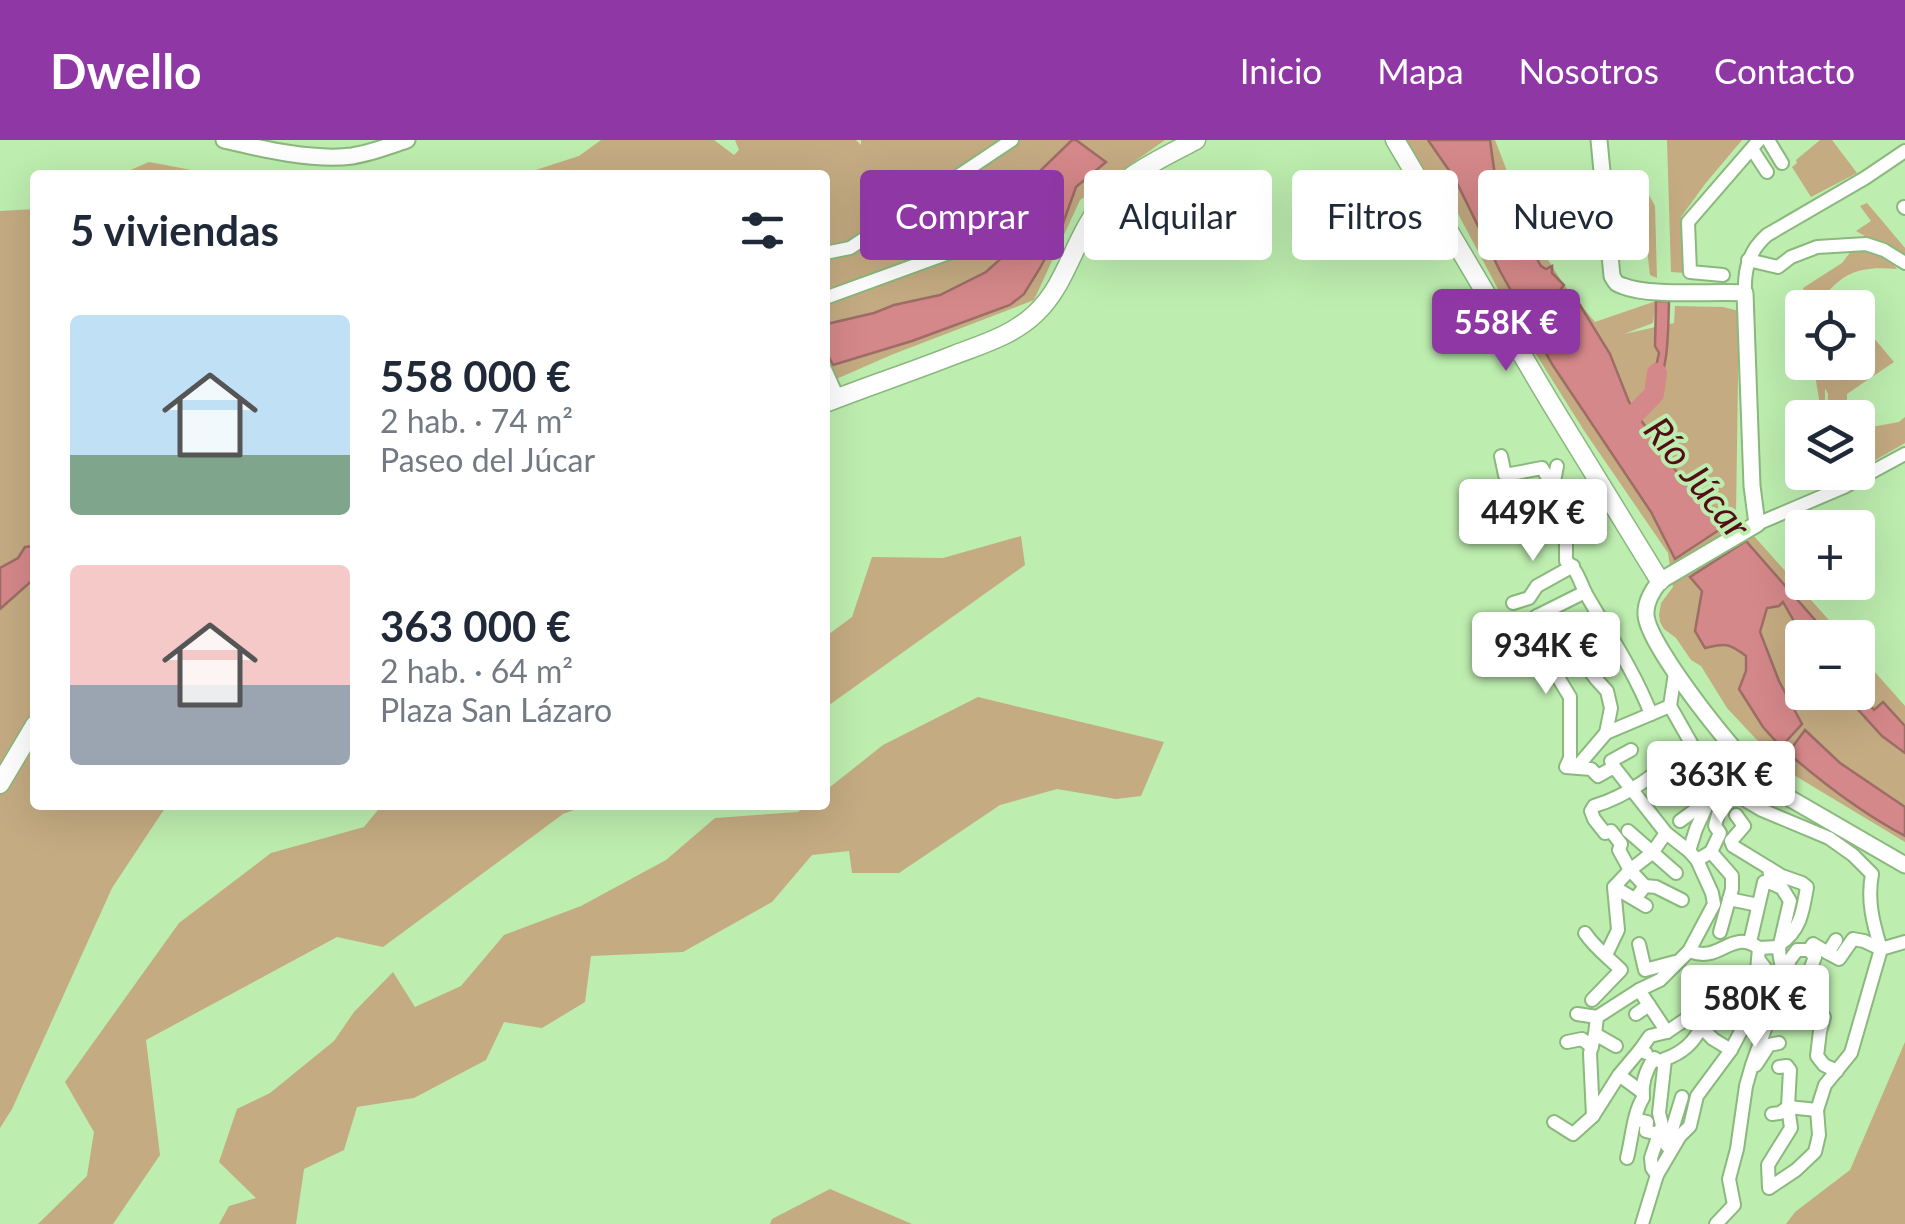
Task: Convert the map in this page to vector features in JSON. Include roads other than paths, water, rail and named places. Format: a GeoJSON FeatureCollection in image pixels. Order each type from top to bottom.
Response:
{"type":"FeatureCollection","features":[{"type":"Feature","properties":{"kind":"main road"},"geometry":{"type":"LineString","coordinates":[[831,400],[993,340],[1024,323],[1048,300],[1090,218],[1104,200],[1121,183],[1196,140]]}},
{"type":"Feature","properties":{"kind":"main road"},"geometry":{"type":"LineString","coordinates":[[1395,140],[1550,402],[1664,578]]}},
{"type":"Feature","properties":{"kind":"main road"},"geometry":{"type":"LineString","coordinates":[[0,784],[30,733]]}},
{"type":"Feature","properties":{"kind":"street"},"geometry":{"type":"LineString","coordinates":[[224,140],[297,154],[341,156],[400,142]]}},
{"type":"Feature","properties":{"kind":"street"},"geometry":{"type":"LineString","coordinates":[[830,252],[850,248],[1012,140]]}},
{"type":"Feature","properties":{"kind":"street"},"geometry":{"type":"LineString","coordinates":[[1598,140],[1612,276],[1617,283],[1637,289],[1744,293]]}},
{"type":"Feature","properties":{"kind":"street"},"geometry":{"type":"LineString","coordinates":[[1768,140],[1782,162]]}},
{"type":"Feature","properties":{"kind":"street"},"geometry":{"type":"LineString","coordinates":[[1723,275],[1690,272],[1688,222],[1756,144],[1767,172]]}},
{"type":"Feature","properties":{"kind":"street"},"geometry":{"type":"LineString","coordinates":[[1757,524],[1744,293],[1748,260],[1768,235],[1905,151]]}},
{"type":"Feature","properties":{"kind":"street"},"geometry":{"type":"LineString","coordinates":[[1748,260],[1778,266],[1817,246],[1866,244],[1905,263]]}},
{"type":"Feature","properties":{"kind":"street"},"geometry":{"type":"LineString","coordinates":[[830,296],[930,260]]}},
{"type":"Feature","properties":{"kind":"street"},"geometry":{"type":"LineString","coordinates":[[1905,454],[1844,487],[1757,524],[1664,578],[1648,601],[1646,617],[1650,633],[1675,673],[1763,782],[1905,865]]}},
{"type":"Feature","properties":{"kind":"street"},"geometry":{"type":"LineString","coordinates":[[1501,456],[1505,475],[1542,468],[1566,508],[1566,560],[1639,683],[1651,714]]}},
{"type":"Feature","properties":{"kind":"street"},"geometry":{"type":"LineString","coordinates":[[1552,487],[1556,466]]}},
{"type":"Feature","properties":{"kind":"street"},"geometry":{"type":"LineString","coordinates":[[1513,602],[1529,598],[1537,586],[1573,566]]}},
{"type":"Feature","properties":{"kind":"street"},"geometry":{"type":"LineString","coordinates":[[1506,622],[1519,625],[1531,621],[1586,592]]}},
{"type":"Feature","properties":{"kind":"street"},"geometry":{"type":"LineString","coordinates":[[1537,616],[1548,661],[1570,698],[1572,767]]}},
{"type":"Feature","properties":{"kind":"street"},"geometry":{"type":"LineString","coordinates":[[1524,641],[1561,630],[1607,691],[1607,725],[1572,767]]}},
{"type":"Feature","properties":{"kind":"street"},"geometry":{"type":"LineString","coordinates":[[1545,637],[1564,662]]}},
{"type":"Feature","properties":{"kind":"street"},"geometry":{"type":"LineString","coordinates":[[1675,673],[1670,706],[1708,773],[1723,787],[1762,810],[1830,838],[1872,874],[1869,894],[1881,949],[1851,1053],[1825,1085],[1817,1110],[1819,1136],[1815,1152],[1770,1188],[1768,1166],[1791,1128],[1790,1070],[1779,1066]]}},
{"type":"Feature","properties":{"kind":"street"},"geometry":{"type":"LineString","coordinates":[[1607,725],[1670,706]]}},
{"type":"Feature","properties":{"kind":"street"},"geometry":{"type":"LineString","coordinates":[[1682,900],[1651,887],[1630,870],[1619,850],[1621,844],[1611,831],[1605,834],[1591,810],[1633,790],[1691,744]]}},
{"type":"Feature","properties":{"kind":"street"},"geometry":{"type":"LineString","coordinates":[[1631,750],[1611,761],[1614,767],[1666,833],[1693,856],[1712,892],[1723,904],[1758,905]]}},
{"type":"Feature","properties":{"kind":"street"},"geometry":{"type":"LineString","coordinates":[[1572,767],[1591,769],[1598,776],[1614,767]]}},
{"type":"Feature","properties":{"kind":"street"},"geometry":{"type":"LineString","coordinates":[[1693,856],[1696,829],[1723,787]]}},
{"type":"Feature","properties":{"kind":"street"},"geometry":{"type":"LineString","coordinates":[[1693,856],[1711,852],[1736,816],[1714,803]]}},
{"type":"Feature","properties":{"kind":"street"},"geometry":{"type":"LineString","coordinates":[[1680,821],[1714,803]]}},
{"type":"Feature","properties":{"kind":"street"},"geometry":{"type":"LineString","coordinates":[[1714,803],[1715,826],[1770,875],[1790,901],[1778,956],[1795,989],[1804,991],[1817,1003],[1813,1012],[1824,1017],[1817,1056],[1837,1071]]}},
{"type":"Feature","properties":{"kind":"street"},"geometry":{"type":"LineString","coordinates":[[1614,886],[1641,902],[1654,873],[1671,869],[1628,831]]}},
{"type":"Feature","properties":{"kind":"street"},"geometry":{"type":"LineString","coordinates":[[1614,886],[1652,853],[1666,833]]}},
{"type":"Feature","properties":{"kind":"street"},"geometry":{"type":"LineString","coordinates":[[1577,1014],[1596,1018],[1660,980],[1684,956],[1732,889],[1723,835]]}},
{"type":"Feature","properties":{"kind":"street"},"geometry":{"type":"LineString","coordinates":[[1711,852],[1732,876]]}},
{"type":"Feature","properties":{"kind":"street"},"geometry":{"type":"LineString","coordinates":[[1642,1224],[1657,1175],[1690,1126],[1697,1096],[1750,1014],[1758,905],[1770,875]]}},
{"type":"Feature","properties":{"kind":"street"},"geometry":{"type":"LineString","coordinates":[[1756,950],[1776,947],[1790,938],[1799,922],[1807,887],[1770,875]]}},
{"type":"Feature","properties":{"kind":"street"},"geometry":{"type":"LineString","coordinates":[[1606,955],[1618,930],[1614,886]]}},
{"type":"Feature","properties":{"kind":"street"},"geometry":{"type":"LineString","coordinates":[[1720,932],[1723,904]]}},
{"type":"Feature","properties":{"kind":"street"},"geometry":{"type":"LineString","coordinates":[[1585,933],[1596,950],[1621,970],[1592,1000]]}},
{"type":"Feature","properties":{"kind":"street"},"geometry":{"type":"LineString","coordinates":[[1833,961],[1853,939],[1881,949],[1905,942]]}},
{"type":"Feature","properties":{"kind":"street"},"geometry":{"type":"LineString","coordinates":[[1638,944],[1645,970],[1684,956],[1705,955],[1742,940],[1756,950],[1774,980],[1775,1001],[1750,1070],[1728,1179],[1734,1204],[1716,1224]]}},
{"type":"Feature","properties":{"kind":"street"},"geometry":{"type":"LineString","coordinates":[[1833,961],[1836,940]]}},
{"type":"Feature","properties":{"kind":"street"},"geometry":{"type":"LineString","coordinates":[[1809,950],[1813,944],[1833,961]]}},
{"type":"Feature","properties":{"kind":"street"},"geometry":{"type":"LineString","coordinates":[[1789,980],[1789,960],[1797,950],[1809,950]]}},
{"type":"Feature","properties":{"kind":"street"},"geometry":{"type":"LineString","coordinates":[[1809,950],[1814,957],[1810,970],[1820,980]]}},
{"type":"Feature","properties":{"kind":"street"},"geometry":{"type":"LineString","coordinates":[[1775,989],[1789,980]]}},
{"type":"Feature","properties":{"kind":"street"},"geometry":{"type":"LineString","coordinates":[[1639,990],[1667,1032]]}},
{"type":"Feature","properties":{"kind":"street"},"geometry":{"type":"LineString","coordinates":[[1627,1158],[1646,1070],[1659,1058],[1684,1049],[1697,1036],[1714,1002]]}},
{"type":"Feature","properties":{"kind":"street"},"geometry":{"type":"LineString","coordinates":[[1636,1014],[1649,1004]]}},
{"type":"Feature","properties":{"kind":"street"},"geometry":{"type":"LineString","coordinates":[[1554,1122],[1573,1134],[1594,1116],[1619,1075],[1650,1036],[1667,1032],[1690,1017],[1730,1050]]}},
{"type":"Feature","properties":{"kind":"street"},"geometry":{"type":"LineString","coordinates":[[1594,1116],[1590,1053],[1596,1018]]}},
{"type":"Feature","properties":{"kind":"street"},"geometry":{"type":"LineString","coordinates":[[1566,1042],[1582,1040],[1616,1046]]}},
{"type":"Feature","properties":{"kind":"street"},"geometry":{"type":"LineString","coordinates":[[1750,1070],[1760,1063],[1769,1045],[1779,1044]]}},
{"type":"Feature","properties":{"kind":"street"},"geometry":{"type":"LineString","coordinates":[[1640,1050],[1659,1058]]}},
{"type":"Feature","properties":{"kind":"street"},"geometry":{"type":"LineString","coordinates":[[1657,1175],[1651,1158],[1662,1125],[1659,1058]]}},
{"type":"Feature","properties":{"kind":"street"},"geometry":{"type":"LineString","coordinates":[[1619,1075],[1642,1092]]}},
{"type":"Feature","properties":{"kind":"street"},"geometry":{"type":"LineString","coordinates":[[1666,1158],[1682,1097]]}},
{"type":"Feature","properties":{"kind":"street"},"geometry":{"type":"LineString","coordinates":[[1788,1107],[1817,1110]]}},
{"type":"Feature","properties":{"kind":"street"},"geometry":{"type":"LineString","coordinates":[[1772,1114],[1788,1107]]}},
{"type":"Feature","properties":{"kind":"street"},"geometry":{"type":"LineString","coordinates":[[1636,1120],[1648,1122],[1646,1130],[1658,1134]]}},
{"type":"Feature","properties":{"kind":"waterway","name":"Río Júcar"},"geometry":{"type":"LineString","coordinates":[[1619,430],[1654,394],[1657,373]]}}]}
